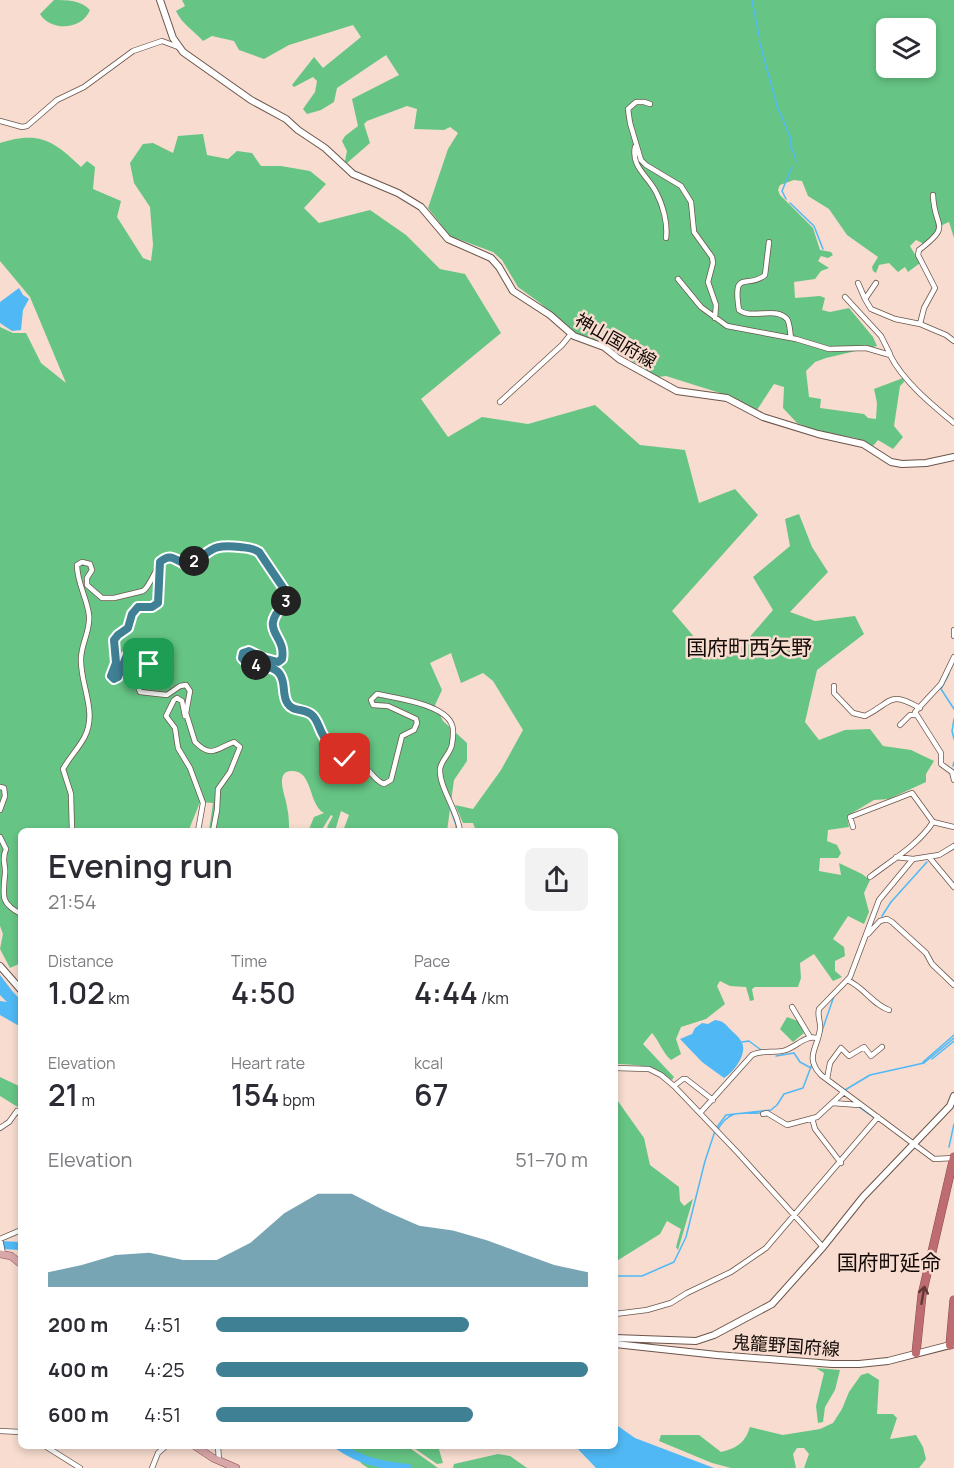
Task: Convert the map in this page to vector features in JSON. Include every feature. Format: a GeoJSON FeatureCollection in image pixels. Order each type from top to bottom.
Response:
{"type":"FeatureCollection","features":[{"type":"Feature","properties":{"kind":"highway"},"geometry":{"type":"LineString","coordinates":[[916,1353],[922,1295],[954,1158]]}},
{"type":"Feature","properties":{"kind":"highway"},"geometry":{"type":"LineString","coordinates":[[952,1344],[954,1300]]}},
{"type":"Feature","properties":{"kind":"main road"},"geometry":{"type":"LineString","coordinates":[[160,0],[178,47]]}},
{"type":"Feature","properties":{"kind":"main road","name":"神山国府線"},"geometry":{"type":"LineString","coordinates":[[178,47],[251,100],[286,119],[298,130],[326,148],[353,174],[398,193],[422,207],[448,239],[491,258],[513,291],[550,315],[571,334],[604,347],[677,391],[727,398],[763,417],[818,434],[863,444],[891,462],[926,464],[954,457]]}},
{"type":"Feature","properties":{"kind":"main road"},"geometry":{"type":"LineString","coordinates":[[0,966],[18,987]]}},
{"type":"Feature","properties":{"kind":"main road"},"geometry":{"type":"LineString","coordinates":[[618,1338],[687,1342],[714,1335],[772,1304],[823,1247],[863,1197],[950,1106],[954,1096]]}},
{"type":"Feature","properties":{"kind":"main road"},"geometry":{"type":"LineString","coordinates":[[1,1246],[18,1262]]}},
{"type":"Feature","properties":{"kind":"main road","name":"鬼籠野国府線"},"geometry":{"type":"LineString","coordinates":[[618,1344],[717,1355],[859,1364],[888,1360],[952,1344]]}},
{"type":"Feature","properties":{"kind":"main road"},"geometry":{"type":"LineString","coordinates":[[200,1449],[231,1467]]}},
{"type":"Feature","properties":{"kind":"street"},"geometry":{"type":"LineString","coordinates":[[0,121],[22,127],[27,126],[57,100],[84,87],[133,51],[162,41],[178,47]]}},
{"type":"Feature","properties":{"kind":"street"},"geometry":{"type":"LineString","coordinates":[[650,104],[636,102],[628,109],[636,145],[646,165],[681,186],[691,202],[694,232],[712,257],[713,263],[708,282],[716,305],[715,318]]}},
{"type":"Feature","properties":{"kind":"street"},"geometry":{"type":"LineString","coordinates":[[636,145],[635,159],[656,192],[667,228],[666,238]]}},
{"type":"Feature","properties":{"kind":"street"},"geometry":{"type":"LineString","coordinates":[[920,324],[924,308],[934,288],[918,255],[919,250],[938,235],[940,228],[933,195]]}},
{"type":"Feature","properties":{"kind":"street"},"geometry":{"type":"LineString","coordinates":[[769,242],[765,275],[763,278],[739,285],[737,293],[739,309],[744,314],[785,316],[788,320],[791,338]]}},
{"type":"Feature","properties":{"kind":"street"},"geometry":{"type":"LineString","coordinates":[[678,279],[701,307],[727,326],[791,338],[829,349],[866,348],[890,355]]}},
{"type":"Feature","properties":{"kind":"street"},"geometry":{"type":"LineString","coordinates":[[858,283],[871,309],[895,319],[920,324],[954,340]]}},
{"type":"Feature","properties":{"kind":"street"},"geometry":{"type":"LineString","coordinates":[[865,300],[876,283]]}},
{"type":"Feature","properties":{"kind":"street"},"geometry":{"type":"LineString","coordinates":[[848,297],[881,336],[895,364],[918,390],[954,423]]}},
{"type":"Feature","properties":{"kind":"street"},"geometry":{"type":"LineString","coordinates":[[500,402],[571,334]]}},
{"type":"Feature","properties":{"kind":"street"},"geometry":{"type":"LineString","coordinates":[[72,828],[71,794],[63,769],[84,739],[90,717],[80,659],[89,624],[89,615],[77,574],[77,566],[82,562],[90,564],[92,570],[87,578],[87,585],[106,599],[143,591],[151,584],[166,557],[171,556],[187,565],[218,546],[253,548],[259,552],[286,592],[286,602],[275,612],[273,618],[273,628],[283,654],[282,659],[278,662],[249,651],[243,653],[242,658],[246,663],[275,669],[284,680],[288,705],[292,709],[311,713],[317,720],[326,742],[339,755],[365,767],[380,783],[384,784],[391,780],[402,736],[414,730],[417,723],[416,720],[388,706],[373,705],[371,703],[373,696],[377,694],[435,709],[448,718],[453,728],[452,747],[440,769],[460,828]]}},
{"type":"Feature","properties":{"kind":"street"},"geometry":{"type":"LineString","coordinates":[[159,566],[158,603],[152,607],[138,607],[132,614],[128,628],[116,637],[113,646],[116,663],[111,676],[114,679],[118,677],[130,652],[138,647],[147,648],[150,651],[152,664],[141,663],[132,672],[140,692],[167,695],[180,686],[186,685],[190,691],[187,706],[188,719],[193,739],[199,746],[215,752],[234,742],[240,747],[230,772],[218,789],[214,828]]}},
{"type":"Feature","properties":{"kind":"street"},"geometry":{"type":"LineString","coordinates":[[954,630],[954,636]]}},
{"type":"Feature","properties":{"kind":"street"},"geometry":{"type":"LineString","coordinates":[[954,657],[941,684],[915,712],[940,753],[941,764],[953,770],[954,779]]}},
{"type":"Feature","properties":{"kind":"street"},"geometry":{"type":"LineString","coordinates":[[834,686],[834,693],[853,712],[865,716],[890,698],[899,698],[920,708]]}},
{"type":"Feature","properties":{"kind":"street"},"geometry":{"type":"LineString","coordinates":[[188,719],[183,712],[182,701],[177,698],[166,716],[175,728],[181,755],[189,768],[203,803],[199,828]]}},
{"type":"Feature","properties":{"kind":"street"},"geometry":{"type":"LineString","coordinates":[[846,714],[853,712]]}},
{"type":"Feature","properties":{"kind":"street"},"geometry":{"type":"LineString","coordinates":[[900,725],[910,715],[916,715]]}},
{"type":"Feature","properties":{"kind":"street"},"geometry":{"type":"LineString","coordinates":[[0,786],[5,792],[0,810]]}},
{"type":"Feature","properties":{"kind":"street"},"geometry":{"type":"LineString","coordinates":[[854,827],[850,817],[894,801],[909,792],[933,822],[954,827]]}},
{"type":"Feature","properties":{"kind":"street"},"geometry":{"type":"LineString","coordinates":[[870,876],[925,833],[933,822]]}},
{"type":"Feature","properties":{"kind":"street"},"geometry":{"type":"LineString","coordinates":[[0,837],[6,849],[3,858],[5,874],[1,895],[5,904],[18,912]]}},
{"type":"Feature","properties":{"kind":"street"},"geometry":{"type":"LineString","coordinates":[[896,857],[913,859],[929,857],[945,853],[954,846]]}},
{"type":"Feature","properties":{"kind":"street"},"geometry":{"type":"LineString","coordinates":[[929,857],[954,887]]}},
{"type":"Feature","properties":{"kind":"street"},"geometry":{"type":"LineString","coordinates":[[913,859],[882,894],[847,980],[819,1009],[820,1028],[813,1062],[818,1072],[934,1159],[954,1158]]}},
{"type":"Feature","properties":{"kind":"street"},"geometry":{"type":"LineString","coordinates":[[866,936],[880,921],[886,919],[892,922],[926,953],[932,964],[954,985]]}},
{"type":"Feature","properties":{"kind":"street"},"geometry":{"type":"LineString","coordinates":[[847,980],[858,985],[881,1008],[889,1010]]}},
{"type":"Feature","properties":{"kind":"street"},"geometry":{"type":"LineString","coordinates":[[792,1007],[810,1037]]}},
{"type":"Feature","properties":{"kind":"street"},"geometry":{"type":"LineString","coordinates":[[700,1113],[752,1055],[758,1052],[785,1051],[810,1037],[817,1038]]}},
{"type":"Feature","properties":{"kind":"street"},"geometry":{"type":"LineString","coordinates":[[827,1079],[830,1063],[840,1048],[849,1056],[864,1047],[871,1056],[882,1047]]}},
{"type":"Feature","properties":{"kind":"street"},"geometry":{"type":"LineString","coordinates":[[618,1068],[649,1069],[675,1086],[823,1247]]}},
{"type":"Feature","properties":{"kind":"street"},"geometry":{"type":"LineString","coordinates":[[675,1086],[686,1079],[713,1100]]}},
{"type":"Feature","properties":{"kind":"street"},"geometry":{"type":"LineString","coordinates":[[763,1114],[767,1113],[788,1125],[817,1117],[844,1092]]}},
{"type":"Feature","properties":{"kind":"street"},"geometry":{"type":"LineString","coordinates":[[832,1103],[861,1105]]}},
{"type":"Feature","properties":{"kind":"street"},"geometry":{"type":"LineString","coordinates":[[0,1128],[18,1112]]}},
{"type":"Feature","properties":{"kind":"street"},"geometry":{"type":"LineString","coordinates":[[618,1314],[647,1310],[671,1303],[730,1272],[766,1248],[878,1117]]}},
{"type":"Feature","properties":{"kind":"street"},"geometry":{"type":"LineString","coordinates":[[812,1118],[815,1129],[841,1163]]}},
{"type":"Feature","properties":{"kind":"street"},"geometry":{"type":"LineString","coordinates":[[1,1246],[18,1232]]}},
{"type":"Feature","properties":{"kind":"street"},"geometry":{"type":"LineString","coordinates":[[0,1431],[18,1432]]}},
{"type":"Feature","properties":{"kind":"street"},"geometry":{"type":"LineString","coordinates":[[50,1449],[80,1468]]}},
{"type":"Feature","properties":{"kind":"street"},"geometry":{"type":"LineString","coordinates":[[152,1468],[162,1449]]}},
{"type":"Feature","properties":{"kind":"street"},"geometry":{"type":"LineString","coordinates":[[218,1449],[219,1461]]}},
{"type":"Feature","properties":{"kind":"green space"},"geometry":{"type":"Polygon","coordinates":[[[54,0],[78,2],[90,10],[86,17],[74,25],[51,24],[40,14],[54,0]]]}},
{"type":"Feature","properties":{"kind":"green space"},"geometry":{"type":"Polygon","coordinates":[[[182,0],[954,0],[954,238],[949,222],[944,224],[924,244],[916,240],[910,246],[920,263],[908,272],[905,267],[898,272],[889,263],[879,265],[876,273],[872,267],[878,257],[847,235],[829,209],[808,196],[802,181],[794,180],[780,185],[778,190],[780,195],[813,228],[820,250],[831,252],[833,255],[828,258],[821,256],[818,261],[829,268],[821,271],[815,279],[794,282],[795,298],[820,296],[825,298],[822,310],[830,312],[849,308],[873,337],[877,346],[815,362],[806,371],[809,397],[821,399],[820,408],[864,414],[868,418],[876,419],[877,403],[874,389],[903,378],[894,426],[903,437],[893,449],[878,440],[873,446],[856,438],[817,431],[797,423],[783,408],[784,387],[774,384],[757,410],[720,393],[666,376],[658,377],[603,343],[583,337],[569,329],[518,287],[502,260],[493,252],[450,236],[428,208],[448,149],[458,133],[450,127],[444,130],[414,129],[417,109],[407,106],[367,121],[364,124],[370,143],[347,163],[345,161],[347,151],[342,141],[358,126],[352,99],[399,75],[386,55],[337,88],[334,102],[321,110],[307,114],[303,109],[315,92],[317,81],[313,77],[294,87],[292,85],[314,57],[323,68],[361,37],[353,25],[289,45],[264,59],[239,50],[234,41],[212,36],[203,41],[178,16],[176,11],[185,6],[182,0]]]}},
{"type":"Feature","properties":{"kind":"green space"},"geometry":{"type":"Polygon","coordinates":[[[203,134],[207,155],[228,159],[237,151],[252,153],[261,166],[281,166],[310,171],[326,184],[304,208],[319,223],[370,210],[406,235],[440,269],[465,274],[501,333],[421,399],[448,437],[482,417],[528,424],[595,405],[640,445],[685,450],[699,503],[735,489],[758,515],[672,611],[708,653],[741,647],[773,610],[753,577],[790,546],[785,519],[799,514],[812,547],[828,572],[790,612],[815,621],[855,616],[864,634],[817,670],[805,722],[819,740],[845,730],[870,729],[883,746],[911,750],[934,761],[926,774],[926,782],[889,799],[874,800],[847,816],[849,827],[828,830],[827,841],[837,845],[841,853],[838,858],[820,858],[819,871],[841,875],[839,863],[870,880],[864,893],[869,912],[864,924],[848,916],[833,939],[844,947],[845,956],[835,961],[835,971],[842,977],[833,981],[814,954],[800,963],[801,978],[798,987],[755,987],[752,989],[754,1000],[750,1001],[746,987],[730,986],[720,981],[717,986],[725,1004],[706,1019],[681,1027],[676,1039],[681,1054],[671,1060],[652,1033],[643,1044],[674,1077],[672,1080],[645,1067],[618,1064],[618,828],[475,828],[473,823],[463,823],[455,805],[473,809],[501,770],[523,730],[493,681],[483,673],[461,683],[451,653],[430,663],[442,690],[435,705],[443,721],[467,743],[467,761],[454,780],[447,828],[344,828],[349,815],[341,811],[336,828],[327,827],[333,816],[331,815],[323,828],[309,828],[314,817],[324,813],[315,802],[303,775],[291,771],[286,772],[282,780],[289,828],[209,828],[213,803],[200,802],[190,828],[18,828],[18,964],[10,968],[0,949],[3,934],[0,926],[0,327],[13,333],[26,333],[41,363],[66,383],[30,297],[0,261],[0,143],[25,138],[45,140],[62,150],[81,167],[87,161],[95,167],[93,189],[121,201],[117,217],[143,258],[151,261],[153,245],[150,207],[134,183],[130,163],[143,144],[153,143],[173,153],[178,136],[203,134]]]}},
{"type":"Feature","properties":{"kind":"green space"},"geometry":{"type":"Polygon","coordinates":[[[787,1017],[798,1021],[804,1033],[793,1042],[780,1029],[787,1017]]]}},
{"type":"Feature","properties":{"kind":"green space"},"geometry":{"type":"Polygon","coordinates":[[[0,1077],[18,1086],[18,1107],[0,1096],[0,1077]]]}},
{"type":"Feature","properties":{"kind":"green space"},"geometry":{"type":"Polygon","coordinates":[[[618,1101],[644,1138],[650,1165],[679,1187],[680,1201],[684,1206],[693,1199],[678,1250],[676,1247],[681,1229],[667,1221],[660,1234],[618,1260],[618,1101]]]}},
{"type":"Feature","properties":{"kind":"green space"},"geometry":{"type":"Polygon","coordinates":[[[816,1368],[840,1370],[835,1390],[825,1407],[823,1422],[818,1423],[816,1406],[824,1373],[816,1368]]]}},
{"type":"Feature","properties":{"kind":"green space"},"geometry":{"type":"Polygon","coordinates":[[[868,1373],[879,1380],[877,1414],[893,1414],[897,1418],[890,1439],[916,1435],[923,1447],[926,1459],[919,1468],[804,1468],[809,1454],[804,1448],[797,1448],[793,1454],[796,1468],[731,1468],[712,1463],[659,1441],[661,1435],[699,1435],[721,1452],[740,1444],[750,1427],[783,1435],[820,1429],[833,1423],[849,1392],[861,1375],[868,1373]]]}},
{"type":"Feature","properties":{"kind":"green space"},"geometry":{"type":"Polygon","coordinates":[[[349,1449],[411,1449],[438,1468],[368,1468],[349,1449]]]}},
{"type":"Feature","properties":{"kind":"green space"},"geometry":{"type":"Polygon","coordinates":[[[415,1449],[439,1449],[443,1463],[437,1464],[415,1449]]]}},
{"type":"Feature","properties":{"kind":"green space"},"geometry":{"type":"Polygon","coordinates":[[[498,1454],[510,1456],[527,1468],[453,1468],[454,1464],[498,1454]]]}},
{"type":"Feature","properties":{"kind":"water"},"geometry":{"type":"Polygon","coordinates":[[[19,288],[29,299],[23,310],[21,330],[12,331],[0,323],[0,302],[19,288]]]}},
{"type":"Feature","properties":{"kind":"water"},"geometry":{"type":"Polygon","coordinates":[[[0,975],[18,997],[18,1025],[0,1015],[0,1001],[7,1002],[0,995],[0,975]]]}},
{"type":"Feature","properties":{"kind":"water"},"geometry":{"type":"Polygon","coordinates":[[[715,1020],[726,1024],[743,1046],[742,1057],[732,1072],[724,1078],[702,1062],[680,1039],[692,1034],[695,1028],[702,1023],[708,1024],[715,1020]]]}},
{"type":"Feature","properties":{"kind":"water"},"geometry":{"type":"Polygon","coordinates":[[[618,1426],[635,1438],[714,1468],[596,1468],[578,1449],[618,1449],[618,1426]]]}},
{"type":"Feature","properties":{"kind":"waterway"},"geometry":{"type":"LineString","coordinates":[[752,0],[759,36]]}},
{"type":"Feature","properties":{"kind":"waterway"},"geometry":{"type":"LineString","coordinates":[[759,40],[777,106],[791,139],[790,146],[796,162]]}},
{"type":"Feature","properties":{"kind":"waterway"},"geometry":{"type":"LineString","coordinates":[[786,199],[782,191],[792,167]]}},
{"type":"Feature","properties":{"kind":"waterway"},"geometry":{"type":"LineString","coordinates":[[790,203],[814,226],[823,249]]}},
{"type":"Feature","properties":{"kind":"waterway"},"geometry":{"type":"LineString","coordinates":[[949,674],[941,689],[954,709]]}},
{"type":"Feature","properties":{"kind":"waterway"},"geometry":{"type":"LineString","coordinates":[[954,719],[952,731],[954,739]]}},
{"type":"Feature","properties":{"kind":"waterway"},"geometry":{"type":"LineString","coordinates":[[953,766],[954,762]]}},
{"type":"Feature","properties":{"kind":"waterway"},"geometry":{"type":"LineString","coordinates":[[449,805],[456,828]]}},
{"type":"Feature","properties":{"kind":"waterway"},"geometry":{"type":"LineString","coordinates":[[882,916],[891,902],[927,862]]}},
{"type":"Feature","properties":{"kind":"waterway"},"geometry":{"type":"LineString","coordinates":[[822,1031],[834,996]]}},
{"type":"Feature","properties":{"kind":"waterway"},"geometry":{"type":"LineString","coordinates":[[923,1062],[954,1035]]}},
{"type":"Feature","properties":{"kind":"waterway"},"geometry":{"type":"LineString","coordinates":[[845,1090],[870,1075],[924,1063],[954,1038]]}},
{"type":"Feature","properties":{"kind":"waterway"},"geometry":{"type":"LineString","coordinates":[[742,1042],[749,1041],[761,1050]]}},
{"type":"Feature","properties":{"kind":"waterway"},"geometry":{"type":"LineString","coordinates":[[932,1059],[954,1041]]}},
{"type":"Feature","properties":{"kind":"waterway"},"geometry":{"type":"LineString","coordinates":[[776,1056],[794,1053],[800,1062],[811,1068]]}},
{"type":"Feature","properties":{"kind":"waterway"},"geometry":{"type":"LineString","coordinates":[[717,1127],[726,1115],[771,1110],[784,1094],[803,1088],[812,1064]]}},
{"type":"Feature","properties":{"kind":"waterway"},"geometry":{"type":"LineString","coordinates":[[859,1107],[873,1117]]}},
{"type":"Feature","properties":{"kind":"waterway"},"geometry":{"type":"LineString","coordinates":[[718,1129],[731,1115],[761,1113]]}},
{"type":"Feature","properties":{"kind":"waterway"},"geometry":{"type":"LineString","coordinates":[[949,1147],[954,1124]]}},
{"type":"Feature","properties":{"kind":"waterway"},"geometry":{"type":"LineString","coordinates":[[618,1276],[642,1276],[674,1262],[686,1237],[715,1131]]}},
{"type":"Feature","properties":{"kind":"waterway"},"geometry":{"type":"LineString","coordinates":[[0,1245],[18,1246]]}},
{"type":"Feature","properties":{"kind":"waterway"},"geometry":{"type":"LineString","coordinates":[[344,1449],[372,1462],[408,1468]]}},
{"type":"Feature","properties":{"kind":"district","name":"国府町西矢野"},"geometry":{"type":"Point","coordinates":[749,647]}},
{"type":"Feature","properties":{"kind":"district","name":"国府町延命"},"geometry":{"type":"Point","coordinates":[889,1262]}},
{"type":"Feature","properties":{"kind":"route"},"geometry":{"type":"LineString","coordinates":[[149,664],[153,661],[149,649],[138,647],[127,655],[118,677],[114,679],[111,676],[116,663],[114,640],[126,631],[132,614],[138,607],[152,607],[158,603],[160,562],[171,556],[187,565],[218,546],[253,548],[259,552],[286,592],[286,602],[275,612],[273,618],[273,628],[283,654],[282,659],[278,662],[263,658],[251,651],[243,653],[242,658],[246,663],[275,669],[284,680],[288,705],[292,709],[311,713],[317,720],[326,742],[345,759]]}}]}
